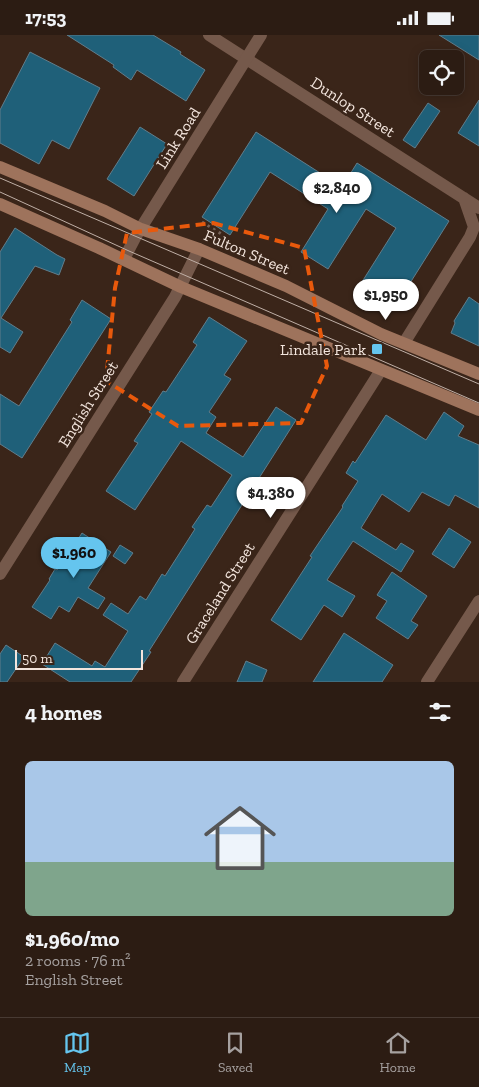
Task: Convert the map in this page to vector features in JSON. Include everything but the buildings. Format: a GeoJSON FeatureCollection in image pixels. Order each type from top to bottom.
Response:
{"type":"FeatureCollection","features":[{"type":"Feature","properties":{"kind":"main road","name":"Fulton Street"},"geometry":{"type":"LineString","coordinates":[[0,167],[105,211],[141,229],[199,249],[286,286],[380,334],[479,374]]}},
{"type":"Feature","properties":{"kind":"main road"},"geometry":{"type":"LineString","coordinates":[[0,204],[124,259],[181,287],[479,410]]}},
{"type":"Feature","properties":{"kind":"street","name":"Dunlop Street"},"geometry":{"type":"LineString","coordinates":[[209,35],[479,208]]}},
{"type":"Feature","properties":{"kind":"street","name":"Link Road"},"geometry":{"type":"LineString","coordinates":[[124,259],[261,35]]}},
{"type":"Feature","properties":{"kind":"street"},"geometry":{"type":"LineString","coordinates":[[404,343],[470,237],[474,227],[464,198]]}},
{"type":"Feature","properties":{"kind":"street","name":"English Street"},"geometry":{"type":"LineString","coordinates":[[0,574],[181,287],[199,249]]}},
{"type":"Feature","properties":{"kind":"street","name":"Graceland Street"},"geometry":{"type":"LineString","coordinates":[[184,682],[381,370]]}},
{"type":"Feature","properties":{"kind":"street"},"geometry":{"type":"LineString","coordinates":[[427,682],[479,601]]}},
{"type":"Feature","properties":{"kind":"path"},"geometry":{"type":"LineString","coordinates":[[202,222],[223,235]]}},
{"type":"Feature","properties":{"kind":"highlighted area"},"geometry":{"type":"Polygon","coordinates":[[[213,223],[304,248],[327,366],[301,423],[178,426],[106,381],[115,288],[127,233],[213,223]]]}},
{"type":"Feature","properties":{"kind":"tram line"},"geometry":{"type":"LineString","coordinates":[[0,178],[479,384]]}},
{"type":"Feature","properties":{"kind":"tram line"},"geometry":{"type":"LineString","coordinates":[[0,192],[129,251],[479,403]]}},
{"type":"Feature","properties":{"kind":"place","name":"Lindale Park"},"geometry":{"type":"Point","coordinates":[377,349]}}]}
